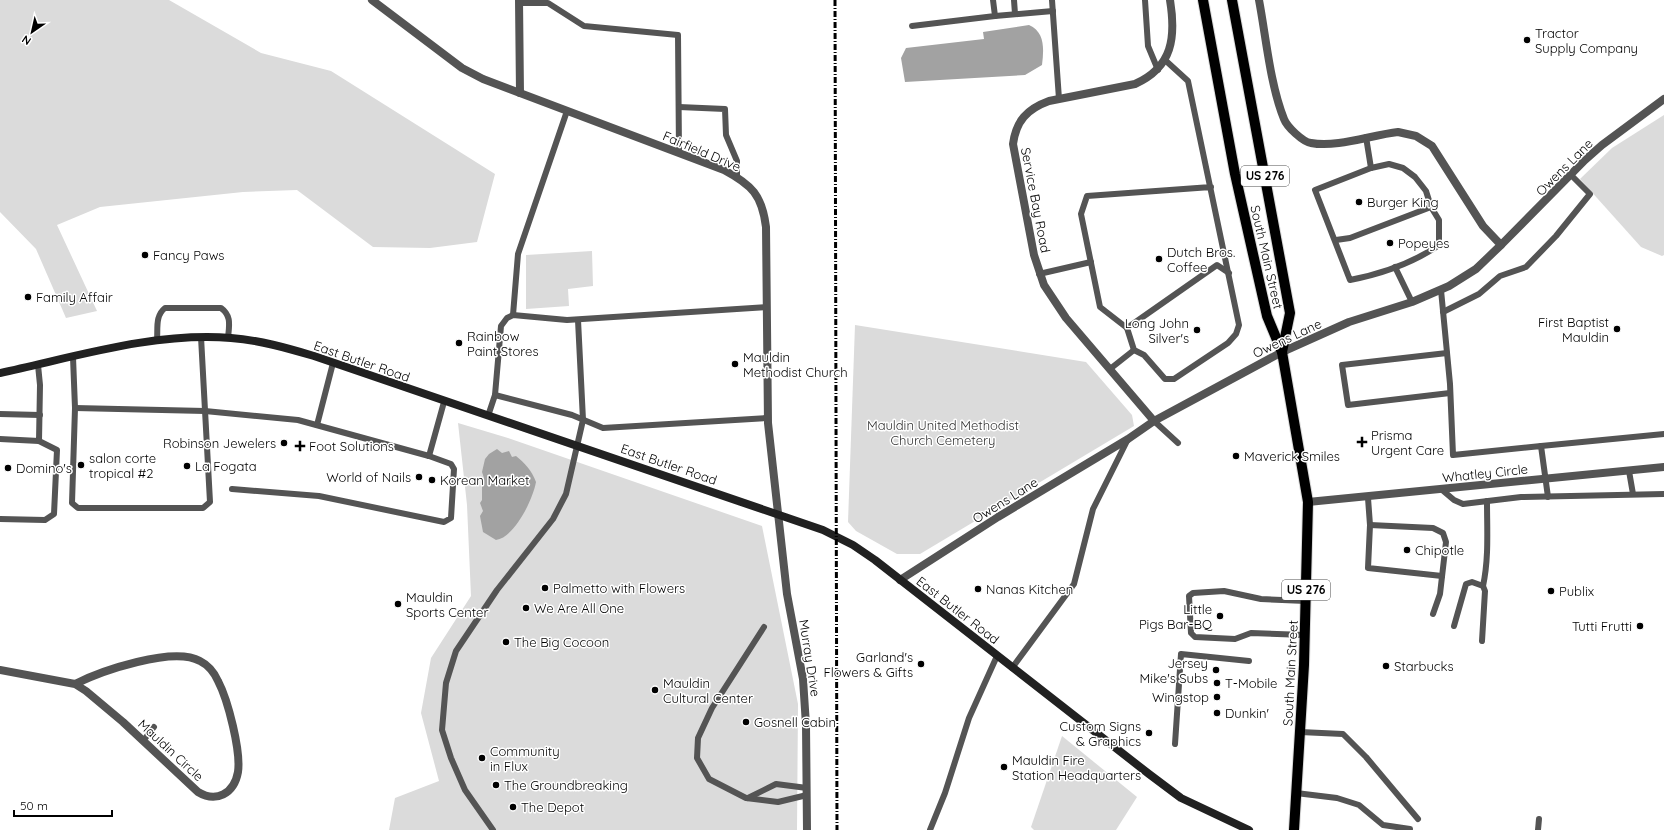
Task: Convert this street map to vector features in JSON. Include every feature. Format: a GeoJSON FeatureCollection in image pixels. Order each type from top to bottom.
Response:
{"type":"FeatureCollection","features":[{"type":"Feature","properties":{"kind":"main road","name":"South Main Street"},"geometry":{"type":"LineString","coordinates":[[1203,0],[1235,174],[1263,301],[1267,316],[1282,352],[1308,502],[1305,635],[1294,830]]}},
{"type":"Feature","properties":{"kind":"main road","name":"South Main Street"},"geometry":{"type":"LineString","coordinates":[[1232,0],[1290,313],[1282,352]]}},
{"type":"Feature","properties":{"kind":"main road","name":"East Butler Road"},"geometry":{"type":"LineString","coordinates":[[0,373],[157,340],[201,337],[228,338],[273,345],[333,363],[444,402],[577,445],[778,514],[837,536],[875,560],[1148,774],[1181,798],[1249,830]]}},
{"type":"Feature","properties":{"kind":"street","name":"Fairfield Drive"},"geometry":{"type":"LineString","coordinates":[[372,0],[462,68],[483,79],[724,170],[737,177],[753,190],[764,210],[766,227],[768,418],[778,514]]}},
{"type":"Feature","properties":{"kind":"street","name":"Service Bay Road"},"geometry":{"type":"LineString","coordinates":[[1154,421],[1058,307],[1039,274],[1013,144],[1014,133],[1019,122],[1027,112],[1038,105],[1059,99],[1135,84],[1158,70],[1164,60],[1173,33],[1174,22],[1170,0]]}},
{"type":"Feature","properties":{"kind":"street"},"geometry":{"type":"LineString","coordinates":[[1259,0],[1276,91],[1285,121],[1309,143],[1331,144],[1366,137],[1405,133],[1422,139],[1432,146],[1483,226],[1501,245]]}},
{"type":"Feature","properties":{"kind":"street"},"geometry":{"type":"LineString","coordinates":[[519,1],[520,93]]}},
{"type":"Feature","properties":{"kind":"street","name":"Owens Lane"},"geometry":{"type":"LineString","coordinates":[[900,580],[998,517],[1128,439],[1154,421],[1282,352],[1349,322],[1412,302],[1441,290],[1476,269],[1602,145],[1664,99]]}},
{"type":"Feature","properties":{"kind":"street","name":"Whatley Circle"},"geometry":{"type":"LineString","coordinates":[[1308,502],[1368,498],[1441,489],[1664,467]]}},
{"type":"Feature","properties":{"kind":"street","name":"Murray Drive"},"geometry":{"type":"LineString","coordinates":[[778,514],[787,594],[803,679],[806,725],[807,830]]}},
{"type":"Feature","properties":{"kind":"street","name":"Mauldin Circle"},"geometry":{"type":"LineString","coordinates":[[0,670],[75,684],[86,691],[123,722],[188,784],[204,795],[210,797],[223,796],[228,792],[234,782],[238,768],[231,720],[218,681],[212,671],[200,661],[183,655],[164,657],[128,665],[89,677],[75,684]]}},
{"type":"Feature","properties":{"kind":"lane"},"geometry":{"type":"LineString","coordinates":[[993,0],[995,16]]}},
{"type":"Feature","properties":{"kind":"lane"},"geometry":{"type":"LineString","coordinates":[[1014,0],[1015,14]]}},
{"type":"Feature","properties":{"kind":"lane"},"geometry":{"type":"LineString","coordinates":[[1052,0],[1059,99]]}},
{"type":"Feature","properties":{"kind":"lane"},"geometry":{"type":"LineString","coordinates":[[1145,0],[1148,46],[1158,70]]}},
{"type":"Feature","properties":{"kind":"lane"},"geometry":{"type":"LineString","coordinates":[[519,1],[548,1],[584,26],[678,35],[679,153]]}},
{"type":"Feature","properties":{"kind":"lane"},"geometry":{"type":"LineString","coordinates":[[912,26],[1053,11]]}},
{"type":"Feature","properties":{"kind":"lane"},"geometry":{"type":"LineString","coordinates":[[1164,60],[1188,81],[1211,187],[1229,273],[1239,325],[1236,334],[1228,343],[1174,379],[1165,379],[1144,355],[1134,350],[1127,328],[1100,307],[1081,214],[1087,196],[1211,187]]}},
{"type":"Feature","properties":{"kind":"lane"},"geometry":{"type":"LineString","coordinates":[[679,107],[725,109],[726,135],[737,161],[737,177]]}},
{"type":"Feature","properties":{"kind":"lane"},"geometry":{"type":"LineString","coordinates":[[513,315],[518,254],[567,110]]}},
{"type":"Feature","properties":{"kind":"lane"},"geometry":{"type":"LineString","coordinates":[[1366,137],[1370,168]]}},
{"type":"Feature","properties":{"kind":"lane"},"geometry":{"type":"LineString","coordinates":[[1389,164],[1403,168],[1415,177],[1426,191],[1431,207],[1438,220],[1439,245],[1422,256],[1395,267],[1372,276],[1350,280],[1336,240],[1315,190],[1370,168],[1389,164]]}},
{"type":"Feature","properties":{"kind":"lane"},"geometry":{"type":"LineString","coordinates":[[1443,312],[1480,294],[1500,276],[1526,267],[1556,236],[1590,194],[1571,175]]}},
{"type":"Feature","properties":{"kind":"lane"},"geometry":{"type":"LineString","coordinates":[[1336,240],[1350,238],[1431,207]]}},
{"type":"Feature","properties":{"kind":"lane"},"geometry":{"type":"LineString","coordinates":[[1039,274],[1091,262]]}},
{"type":"Feature","properties":{"kind":"lane"},"geometry":{"type":"LineString","coordinates":[[1127,328],[1217,265],[1229,273]]}},
{"type":"Feature","properties":{"kind":"lane"},"geometry":{"type":"LineString","coordinates":[[1395,267],[1412,302]]}},
{"type":"Feature","properties":{"kind":"lane"},"geometry":{"type":"LineString","coordinates":[[1441,290],[1450,392],[1453,455],[1664,434]]}},
{"type":"Feature","properties":{"kind":"lane"},"geometry":{"type":"LineString","coordinates":[[488,416],[495,395],[501,326],[507,318],[513,315],[578,320],[767,307]]}},
{"type":"Feature","properties":{"kind":"lane"},"geometry":{"type":"LineString","coordinates":[[157,340],[158,318],[160,312],[165,308],[220,308],[227,312],[229,318],[228,338]]}},
{"type":"Feature","properties":{"kind":"lane"},"geometry":{"type":"LineString","coordinates":[[493,830],[465,790],[451,758],[442,730],[446,683],[456,651],[497,590],[553,519],[566,494],[583,420],[578,320]]}},
{"type":"Feature","properties":{"kind":"lane"},"geometry":{"type":"LineString","coordinates":[[73,357],[75,408],[72,503],[78,508],[203,508],[210,502],[201,337]]}},
{"type":"Feature","properties":{"kind":"lane"},"geometry":{"type":"LineString","coordinates":[[1110,370],[1134,350]]}},
{"type":"Feature","properties":{"kind":"lane"},"geometry":{"type":"LineString","coordinates":[[1447,353],[1342,365],[1348,404],[1450,392]]}},
{"type":"Feature","properties":{"kind":"lane"},"geometry":{"type":"LineString","coordinates":[[318,425],[333,363]]}},
{"type":"Feature","properties":{"kind":"lane"},"geometry":{"type":"LineString","coordinates":[[38,365],[40,415],[39,441]]}},
{"type":"Feature","properties":{"kind":"lane"},"geometry":{"type":"LineString","coordinates":[[495,395],[572,414],[603,428],[768,418]]}},
{"type":"Feature","properties":{"kind":"lane"},"geometry":{"type":"LineString","coordinates":[[429,456],[444,402]]}},
{"type":"Feature","properties":{"kind":"lane"},"geometry":{"type":"LineString","coordinates":[[75,408],[204,411],[298,420],[429,456],[451,464],[454,469],[451,518],[444,522],[319,496],[232,489]]}},
{"type":"Feature","properties":{"kind":"lane"},"geometry":{"type":"LineString","coordinates":[[0,414],[40,415]]}},
{"type":"Feature","properties":{"kind":"lane"},"geometry":{"type":"LineString","coordinates":[[1154,421],[1178,443]]}},
{"type":"Feature","properties":{"kind":"lane"},"geometry":{"type":"LineString","coordinates":[[0,439],[39,441],[57,450],[54,514],[45,520],[0,519]]}},
{"type":"Feature","properties":{"kind":"lane"},"geometry":{"type":"LineString","coordinates":[[1012,668],[1074,584],[1093,509],[1128,439]]}},
{"type":"Feature","properties":{"kind":"lane"},"geometry":{"type":"LineString","coordinates":[[1541,446],[1548,497]]}},
{"type":"Feature","properties":{"kind":"lane"},"geometry":{"type":"LineString","coordinates":[[1630,471],[1633,494]]}},
{"type":"Feature","properties":{"kind":"lane"},"geometry":{"type":"LineString","coordinates":[[1441,489],[1454,500],[1463,504],[1548,497],[1664,494]]}},
{"type":"Feature","properties":{"kind":"lane"},"geometry":{"type":"LineString","coordinates":[[1368,498],[1370,525],[1368,568],[1442,576]]}},
{"type":"Feature","properties":{"kind":"lane"},"geometry":{"type":"LineString","coordinates":[[1482,641],[1485,591],[1483,586],[1488,546],[1487,501]]}},
{"type":"Feature","properties":{"kind":"lane"},"geometry":{"type":"LineString","coordinates":[[1370,525],[1433,528],[1443,533],[1446,542],[1440,594],[1433,614]]}},
{"type":"Feature","properties":{"kind":"lane"},"geometry":{"type":"LineString","coordinates":[[1454,626],[1466,584],[1472,582],[1483,586]]}},
{"type":"Feature","properties":{"kind":"lane"},"geometry":{"type":"LineString","coordinates":[[1305,635],[1251,633],[1235,639],[1195,637],[1191,632],[1189,596],[1193,593],[1224,591],[1261,600],[1306,601]]}},
{"type":"Feature","properties":{"kind":"lane"},"geometry":{"type":"LineString","coordinates":[[764,627],[712,708],[698,738],[697,758],[710,779],[746,798],[778,802],[807,791]]}},
{"type":"Feature","properties":{"kind":"lane"},"geometry":{"type":"LineString","coordinates":[[1175,744],[1181,654],[1249,661]]}},
{"type":"Feature","properties":{"kind":"lane"},"geometry":{"type":"LineString","coordinates":[[930,830],[945,792],[969,718],[997,656]]}},
{"type":"Feature","properties":{"kind":"lane"},"geometry":{"type":"LineString","coordinates":[[143,741],[154,727]]}},
{"type":"Feature","properties":{"kind":"lane"},"geometry":{"type":"LineString","coordinates":[[1300,732],[1343,734],[1366,757],[1418,820]]}},
{"type":"Feature","properties":{"kind":"lane"},"geometry":{"type":"LineString","coordinates":[[746,798],[776,784],[807,791]]}},
{"type":"Feature","properties":{"kind":"lane"},"geometry":{"type":"LineString","coordinates":[[1296,793],[1337,798],[1358,805],[1383,825],[1410,829]]}},
{"type":"Feature","properties":{"kind":"lane"},"geometry":{"type":"LineString","coordinates":[[1538,830],[1539,819]]}},
{"type":"Feature","properties":{"kind":"green space"},"geometry":{"type":"Polygon","coordinates":[[[0,0],[169,0],[261,53],[331,71],[495,174],[477,242],[430,248],[373,247],[297,190],[243,192],[100,207],[57,225],[97,311],[66,318],[36,249],[0,212],[0,0]]]}},
{"type":"Feature","properties":{"kind":"green space"},"geometry":{"type":"Polygon","coordinates":[[[1664,115],[1664,255],[1662,256],[1641,247],[1580,179],[1612,148],[1664,115]]]}},
{"type":"Feature","properties":{"kind":"green space"},"geometry":{"type":"Polygon","coordinates":[[[592,251],[593,286],[568,289],[569,306],[526,309],[526,255],[592,251]]]}},
{"type":"Feature","properties":{"kind":"green space","name":"Mauldin United Methodist Church Cemetery"},"geometry":{"type":"Polygon","coordinates":[[[855,325],[1086,362],[1132,415],[1134,426],[920,554],[897,554],[856,531],[848,522],[855,325]]]}},
{"type":"Feature","properties":{"kind":"green space"},"geometry":{"type":"Polygon","coordinates":[[[458,423],[508,438],[762,526],[798,704],[797,830],[389,830],[395,798],[439,781],[421,713],[431,658],[471,596],[467,505],[458,423]]]}},
{"type":"Feature","properties":{"kind":"green space"},"geometry":{"type":"Polygon","coordinates":[[[1062,736],[1137,797],[1116,830],[1034,830],[1031,827],[1062,736]]]}},
{"type":"Feature","properties":{"kind":"shaded area"},"geometry":{"type":"Polygon","coordinates":[[[1029,25],[1038,32],[1041,37],[1043,59],[1042,65],[1025,75],[905,82],[901,58],[906,48],[984,39],[983,32],[1029,25]]]}},
{"type":"Feature","properties":{"kind":"shaded area"},"geometry":{"type":"Polygon","coordinates":[[[497,449],[502,453],[509,451],[512,457],[516,456],[525,464],[536,482],[527,507],[516,525],[510,532],[496,540],[483,532],[480,516],[483,511],[480,503],[482,500],[482,483],[484,478],[482,472],[485,459],[489,454],[497,449]]]}},
{"type":"Feature","properties":{"kind":"railway"},"geometry":{"type":"LineString","coordinates":[[835,0],[837,830]]}},
{"type":"Feature","properties":{"kind":"place","name":"Tractor Supply Company"},"geometry":{"type":"Point","coordinates":[1527,40]}},
{"type":"Feature","properties":{"kind":"place","name":"Burger King"},"geometry":{"type":"Point","coordinates":[1359,202]}},
{"type":"Feature","properties":{"kind":"place","name":"Popeyes"},"geometry":{"type":"Point","coordinates":[1390,243]}},
{"type":"Feature","properties":{"kind":"place","name":"Fancy Paws"},"geometry":{"type":"Point","coordinates":[145,255]}},
{"type":"Feature","properties":{"kind":"place","name":"Dutch Bros. Coffee"},"geometry":{"type":"Point","coordinates":[1159,259]}},
{"type":"Feature","properties":{"kind":"place","name":"Family Affair"},"geometry":{"type":"Point","coordinates":[28,297]}},
{"type":"Feature","properties":{"kind":"place","name":"First Baptist Mauldin"},"geometry":{"type":"Point","coordinates":[1617,329]}},
{"type":"Feature","properties":{"kind":"place","name":"Long John Silver's"},"geometry":{"type":"Point","coordinates":[1197,330]}},
{"type":"Feature","properties":{"kind":"place","name":"Rainbow Paint Stores"},"geometry":{"type":"Point","coordinates":[459,343]}},
{"type":"Feature","properties":{"kind":"place","name":"Mauldin Methodist Church"},"geometry":{"type":"Point","coordinates":[735,364]}},
{"type":"Feature","properties":{"kind":"place","name":"Prisma Urgent Care"},"geometry":{"type":"Point","coordinates":[1362,442]}},
{"type":"Feature","properties":{"kind":"place","name":"Robinson Jewelers"},"geometry":{"type":"Point","coordinates":[284,443]}},
{"type":"Feature","properties":{"kind":"place","name":"Foot Solutions"},"geometry":{"type":"Point","coordinates":[300,446]}},
{"type":"Feature","properties":{"kind":"place","name":"Maverick Smiles"},"geometry":{"type":"Point","coordinates":[1236,456]}},
{"type":"Feature","properties":{"kind":"place","name":"salon corte tropical #2"},"geometry":{"type":"Point","coordinates":[81,465]}},
{"type":"Feature","properties":{"kind":"place","name":"La Fogata"},"geometry":{"type":"Point","coordinates":[187,466]}},
{"type":"Feature","properties":{"kind":"place","name":"Domino's"},"geometry":{"type":"Point","coordinates":[8,468]}},
{"type":"Feature","properties":{"kind":"place","name":"World of Nails"},"geometry":{"type":"Point","coordinates":[419,477]}},
{"type":"Feature","properties":{"kind":"place","name":"Korean Market"},"geometry":{"type":"Point","coordinates":[432,480]}},
{"type":"Feature","properties":{"kind":"place","name":"Chipotle"},"geometry":{"type":"Point","coordinates":[1407,550]}},
{"type":"Feature","properties":{"kind":"place","name":"Palmetto with Flowers"},"geometry":{"type":"Point","coordinates":[545,588]}},
{"type":"Feature","properties":{"kind":"place","name":"Nanas Kitchen"},"geometry":{"type":"Point","coordinates":[978,589]}},
{"type":"Feature","properties":{"kind":"place","name":"Publix"},"geometry":{"type":"Point","coordinates":[1551,591]}},
{"type":"Feature","properties":{"kind":"place","name":"Mauldin Sports Center"},"geometry":{"type":"Point","coordinates":[398,604]}},
{"type":"Feature","properties":{"kind":"place","name":"We Are All One"},"geometry":{"type":"Point","coordinates":[526,608]}},
{"type":"Feature","properties":{"kind":"place","name":"Little Pigs Bar-BQ"},"geometry":{"type":"Point","coordinates":[1220,616]}},
{"type":"Feature","properties":{"kind":"place","name":"Tutti Frutti"},"geometry":{"type":"Point","coordinates":[1640,626]}},
{"type":"Feature","properties":{"kind":"place","name":"The Big Cocoon"},"geometry":{"type":"Point","coordinates":[506,642]}},
{"type":"Feature","properties":{"kind":"place","name":"Garland's Flowers & Gifts"},"geometry":{"type":"Point","coordinates":[921,664]}},
{"type":"Feature","properties":{"kind":"place","name":"Starbucks"},"geometry":{"type":"Point","coordinates":[1386,666]}},
{"type":"Feature","properties":{"kind":"place","name":"Jersey Mike's Subs"},"geometry":{"type":"Point","coordinates":[1216,670]}},
{"type":"Feature","properties":{"kind":"place","name":"T-Mobile"},"geometry":{"type":"Point","coordinates":[1217,683]}},
{"type":"Feature","properties":{"kind":"place","name":"Mauldin Cultural Center"},"geometry":{"type":"Point","coordinates":[655,690]}},
{"type":"Feature","properties":{"kind":"place","name":"Wingstop"},"geometry":{"type":"Point","coordinates":[1217,697]}},
{"type":"Feature","properties":{"kind":"place","name":"Dunkin'"},"geometry":{"type":"Point","coordinates":[1217,713]}},
{"type":"Feature","properties":{"kind":"place","name":"Gosnell Cabin"},"geometry":{"type":"Point","coordinates":[746,722]}},
{"type":"Feature","properties":{"kind":"place","name":"Custom Signs & Graphics"},"geometry":{"type":"Point","coordinates":[1149,733]}},
{"type":"Feature","properties":{"kind":"place","name":"Community in Flux"},"geometry":{"type":"Point","coordinates":[482,758]}},
{"type":"Feature","properties":{"kind":"place","name":"Mauldin Fire Station Headquarters"},"geometry":{"type":"Point","coordinates":[1004,767]}},
{"type":"Feature","properties":{"kind":"place","name":"The Groundbreaking"},"geometry":{"type":"Point","coordinates":[496,785]}},
{"type":"Feature","properties":{"kind":"place","name":"The Depot"},"geometry":{"type":"Point","coordinates":[513,807]}}]}
